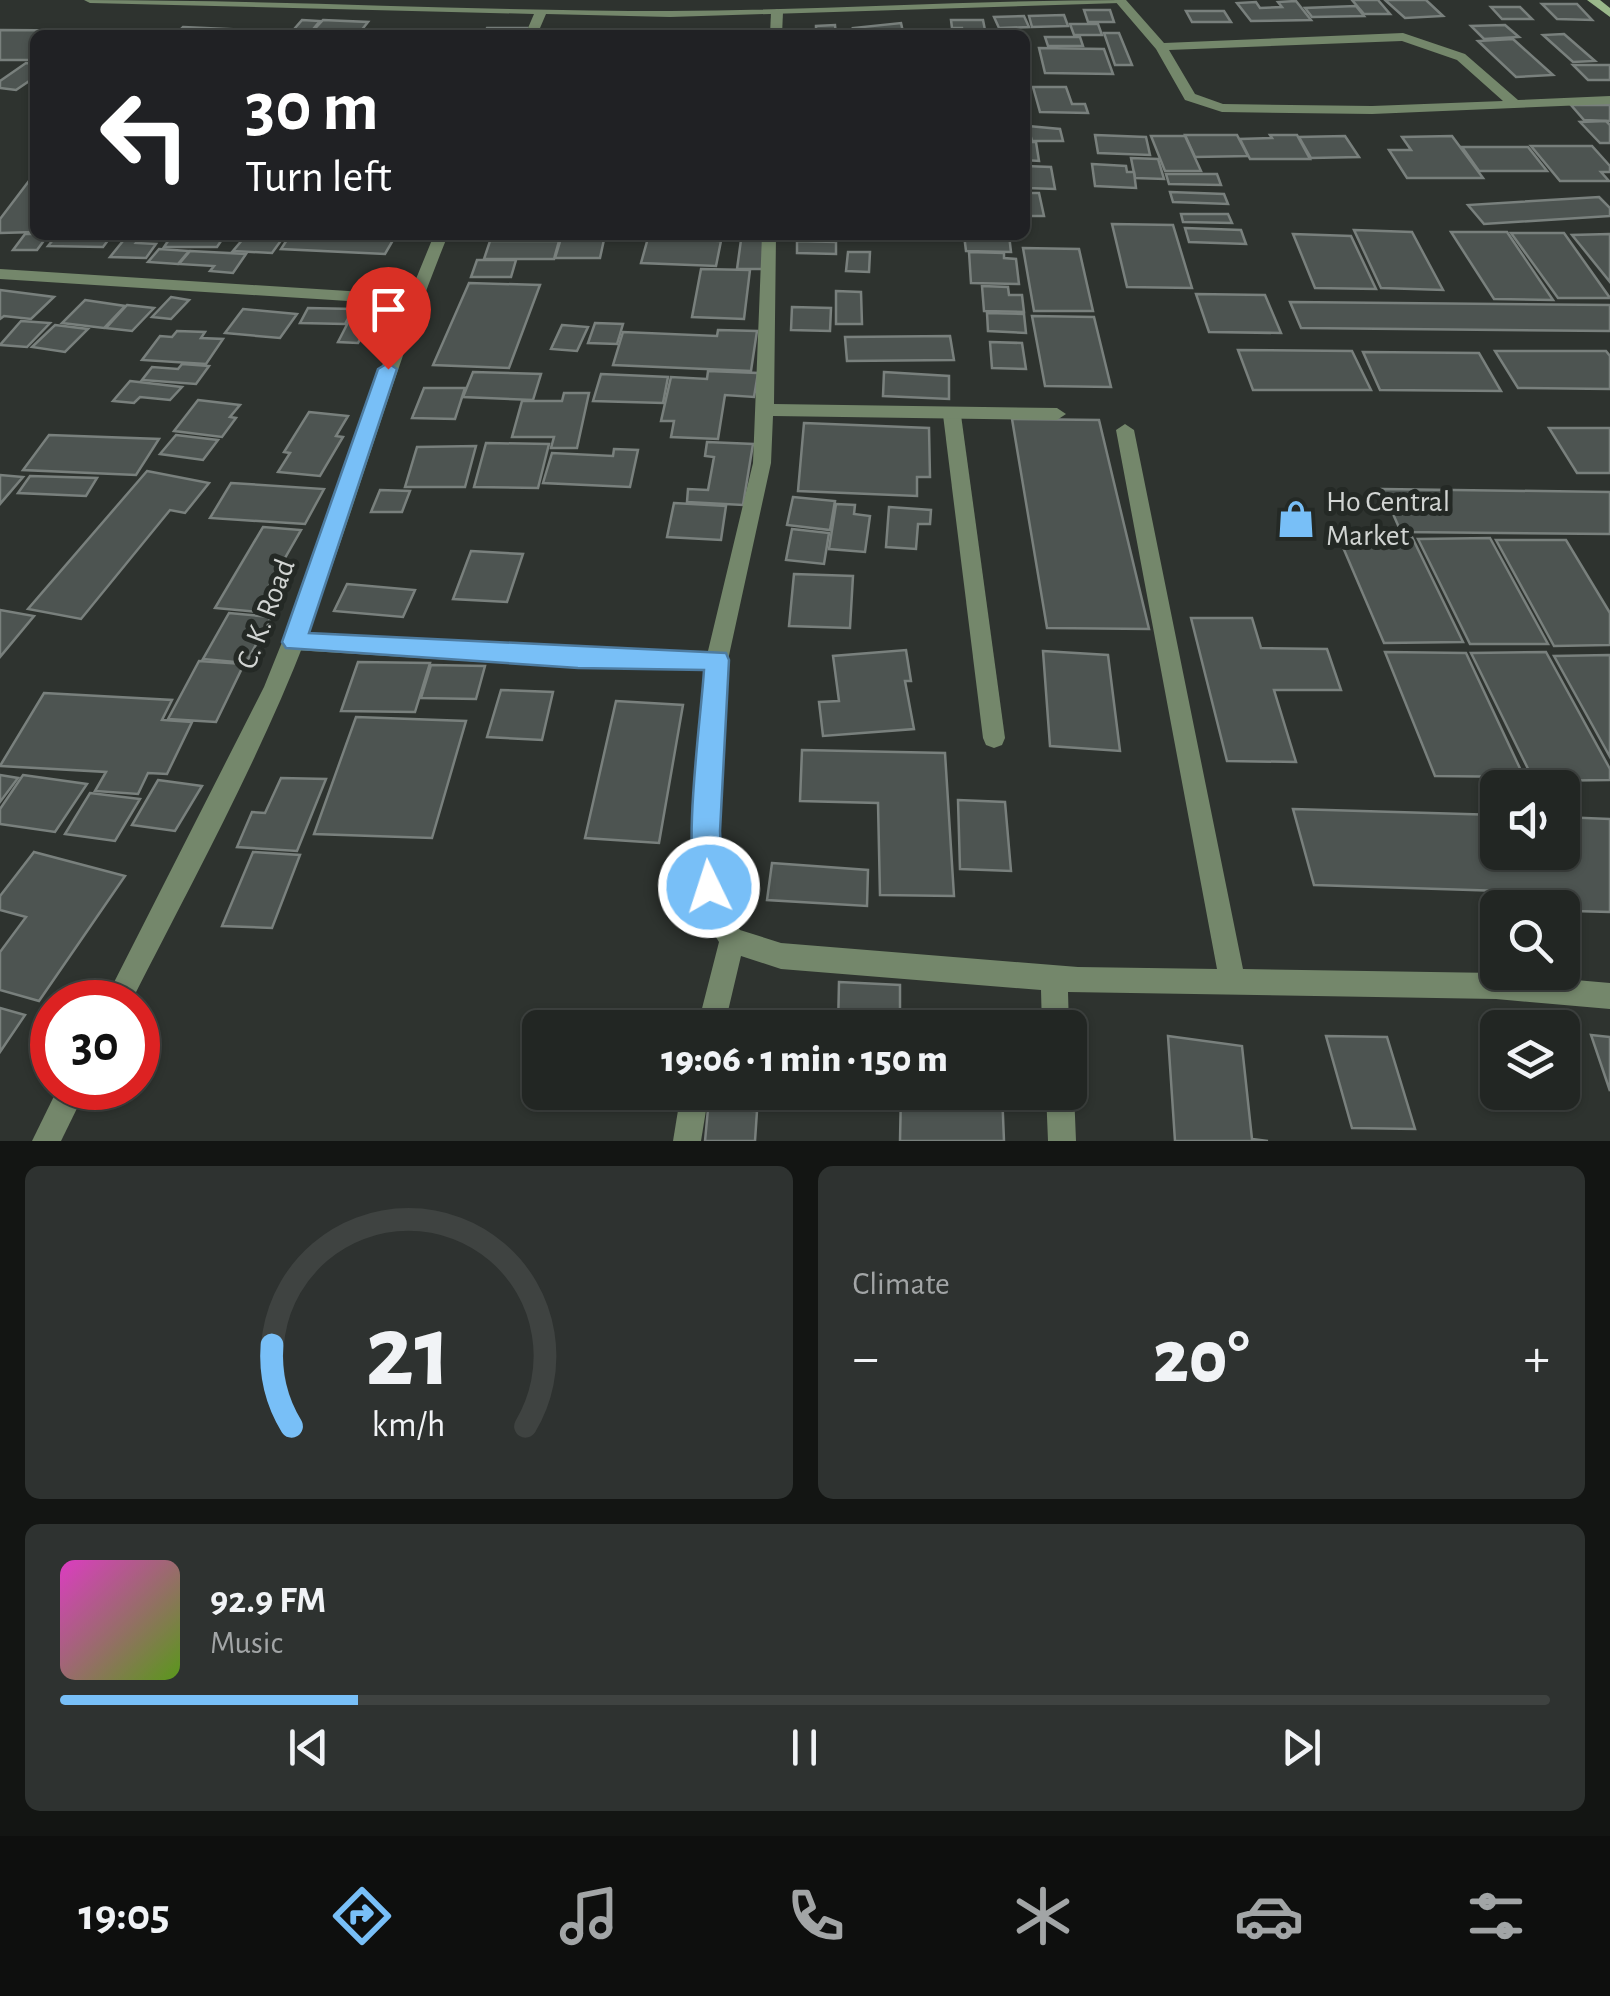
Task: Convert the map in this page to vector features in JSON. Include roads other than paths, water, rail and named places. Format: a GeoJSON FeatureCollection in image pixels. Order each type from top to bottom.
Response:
{"type":"FeatureCollection","features":[{"type":"Feature","properties":{"kind":"main road"},"geometry":{"type":"LineString","coordinates":[[1593,0],[1610,14]]}},
{"type":"Feature","properties":{"kind":"street"},"geometry":{"type":"LineString","coordinates":[[90,0],[493,4],[542,10],[778,12],[868,5],[1120,0],[1160,47],[1190,96],[1222,108],[1372,110],[1610,100]]}},
{"type":"Feature","properties":{"kind":"street"},"geometry":{"type":"LineString","coordinates":[[533,30],[542,10]]}},
{"type":"Feature","properties":{"kind":"street"},"geometry":{"type":"LineString","coordinates":[[776,30],[778,12]]}},
{"type":"Feature","properties":{"kind":"street"},"geometry":{"type":"LineString","coordinates":[[1160,47],[1403,36],[1462,57],[1516,106]]}},
{"type":"Feature","properties":{"kind":"street","name":"C. K. Road"},"geometry":{"type":"LineString","coordinates":[[128,980],[237,766],[294,642],[411,300],[440,240]]}},
{"type":"Feature","properties":{"kind":"street"},"geometry":{"type":"LineString","coordinates":[[769,240],[762,463],[717,660],[705,862],[713,912],[732,940],[781,956],[1054,978],[1496,986],[1610,996]]}},
{"type":"Feature","properties":{"kind":"street"},"geometry":{"type":"LineString","coordinates":[[0,274],[411,300]]}},
{"type":"Feature","properties":{"kind":"street"},"geometry":{"type":"LineString","coordinates":[[765,410],[1057,414]]}},
{"type":"Feature","properties":{"kind":"street"},"geometry":{"type":"LineString","coordinates":[[952,415],[994,738]]}},
{"type":"Feature","properties":{"kind":"street"},"geometry":{"type":"LineString","coordinates":[[1125,430],[1233,983]]}},
{"type":"Feature","properties":{"kind":"street"},"geometry":{"type":"LineString","coordinates":[[294,642],[578,658],[717,660]]}},
{"type":"Feature","properties":{"kind":"street"},"geometry":{"type":"LineString","coordinates":[[714,1010],[732,940]]}},
{"type":"Feature","properties":{"kind":"street"},"geometry":{"type":"LineString","coordinates":[[1054,978],[1055,1010]]}},
{"type":"Feature","properties":{"kind":"street"},"geometry":{"type":"LineString","coordinates":[[46,1141],[62,1110]]}},
{"type":"Feature","properties":{"kind":"street"},"geometry":{"type":"LineString","coordinates":[[687,1141],[692,1110]]}},
{"type":"Feature","properties":{"kind":"street"},"geometry":{"type":"LineString","coordinates":[[1061,1110],[1062,1141]]}},
{"type":"Feature","properties":{"kind":"place","name":"Ho Central Market"},"geometry":{"type":"Point","coordinates":[1296,519]}}]}
